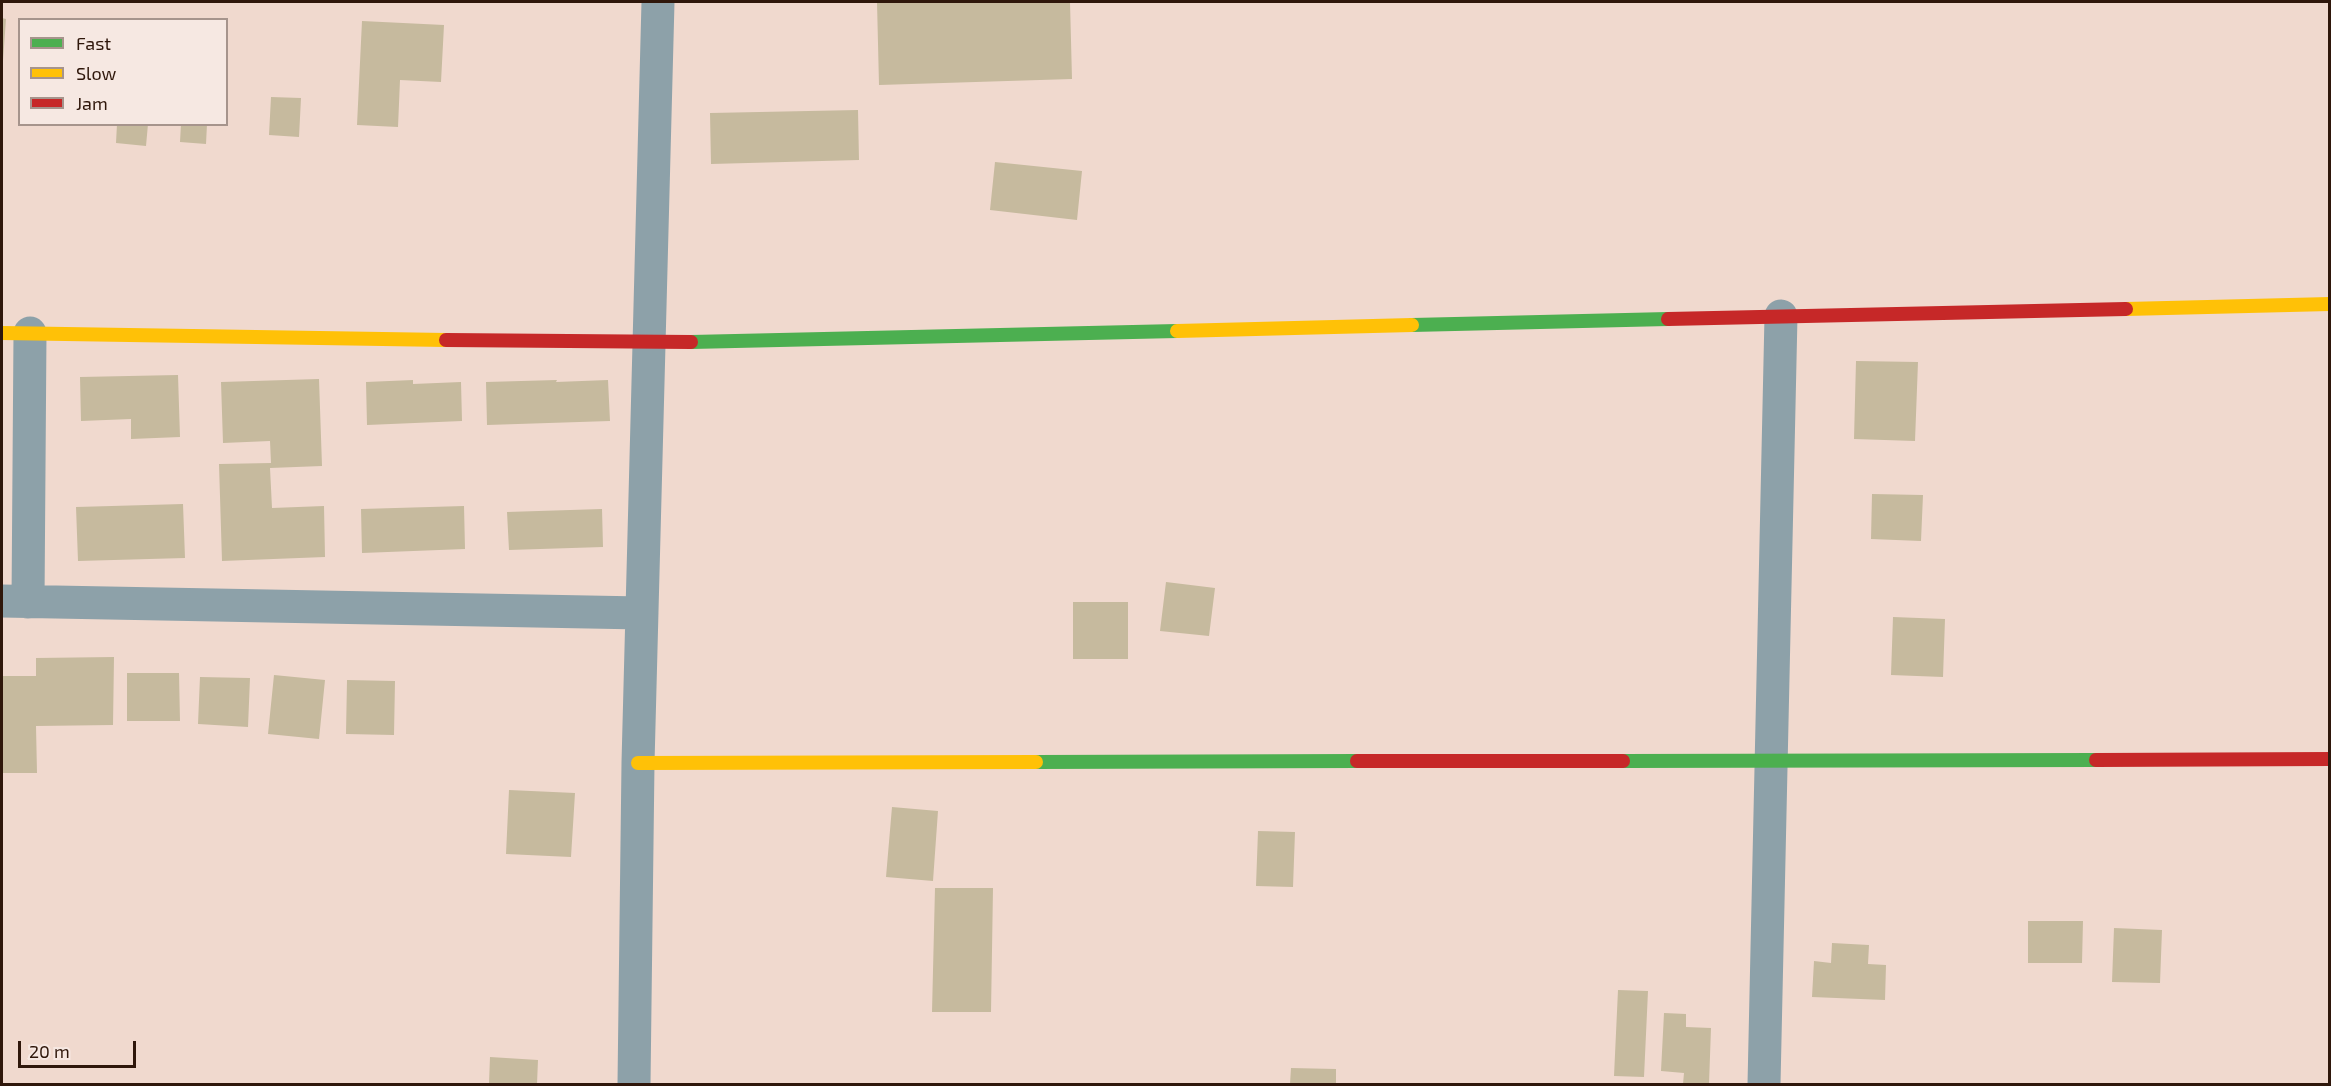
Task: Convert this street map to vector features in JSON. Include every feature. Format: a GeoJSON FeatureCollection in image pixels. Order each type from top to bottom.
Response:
{"type":"FeatureCollection","features":[{"type":"Feature","properties":{"kind":"street"},"geometry":{"type":"LineString","coordinates":[[634,1084],[638,763],[658,2]]}},
{"type":"Feature","properties":{"kind":"street"},"geometry":{"type":"LineString","coordinates":[[642,613],[15,602],[16,333],[649,343],[2330,303]]}},
{"type":"Feature","properties":{"kind":"street"},"geometry":{"type":"LineString","coordinates":[[1764,1084],[1781,316]]}},
{"type":"Feature","properties":{"kind":"street"},"geometry":{"type":"LineString","coordinates":[[638,763],[2330,759]]}},
{"type":"Feature","properties":{"kind":"building"},"geometry":{"type":"Polygon","coordinates":[[[877,2],[1070,2],[1072,79],[879,85],[877,2]]]}},
{"type":"Feature","properties":{"kind":"building"},"geometry":{"type":"Polygon","coordinates":[[[2,18],[6,19],[3,61],[2,61],[2,18]]]}},
{"type":"Feature","properties":{"kind":"building"},"geometry":{"type":"Polygon","coordinates":[[[362,21],[444,25],[441,82],[400,80],[398,127],[357,125],[362,21]]]}},
{"type":"Feature","properties":{"kind":"building"},"geometry":{"type":"Polygon","coordinates":[[[271,97],[301,98],[299,137],[269,135],[271,97]]]}},
{"type":"Feature","properties":{"kind":"building"},"geometry":{"type":"Polygon","coordinates":[[[858,110],[859,160],[711,164],[710,113],[858,110]]]}},
{"type":"Feature","properties":{"kind":"building"},"geometry":{"type":"Polygon","coordinates":[[[117,126],[148,126],[146,146],[116,143],[117,126]]]}},
{"type":"Feature","properties":{"kind":"building"},"geometry":{"type":"Polygon","coordinates":[[[181,126],[207,126],[206,144],[180,142],[181,126]]]}},
{"type":"Feature","properties":{"kind":"building"},"geometry":{"type":"Polygon","coordinates":[[[995,162],[1082,171],[1077,220],[990,210],[995,162]]]}},
{"type":"Feature","properties":{"kind":"building"},"geometry":{"type":"Polygon","coordinates":[[[1856,361],[1918,362],[1915,441],[1854,439],[1856,361]]]}},
{"type":"Feature","properties":{"kind":"building"},"geometry":{"type":"Polygon","coordinates":[[[178,375],[180,437],[131,439],[131,419],[81,421],[80,377],[178,375]]]}},
{"type":"Feature","properties":{"kind":"building"},"geometry":{"type":"Polygon","coordinates":[[[319,379],[322,466],[270,468],[272,508],[324,506],[325,557],[222,561],[219,464],[271,463],[270,441],[223,443],[221,382],[319,379]]]}},
{"type":"Feature","properties":{"kind":"building"},"geometry":{"type":"Polygon","coordinates":[[[413,380],[413,384],[461,382],[462,421],[367,425],[366,382],[413,380]]]}},
{"type":"Feature","properties":{"kind":"building"},"geometry":{"type":"Polygon","coordinates":[[[557,380],[556,382],[608,380],[610,421],[487,425],[486,382],[557,380]]]}},
{"type":"Feature","properties":{"kind":"building"},"geometry":{"type":"Polygon","coordinates":[[[1872,494],[1923,495],[1921,541],[1871,539],[1872,494]]]}},
{"type":"Feature","properties":{"kind":"building"},"geometry":{"type":"Polygon","coordinates":[[[183,504],[185,558],[78,561],[76,507],[183,504]]]}},
{"type":"Feature","properties":{"kind":"building"},"geometry":{"type":"Polygon","coordinates":[[[464,506],[465,549],[362,553],[361,509],[464,506]]]}},
{"type":"Feature","properties":{"kind":"building"},"geometry":{"type":"Polygon","coordinates":[[[602,509],[603,547],[509,550],[507,512],[602,509]]]}},
{"type":"Feature","properties":{"kind":"building"},"geometry":{"type":"Polygon","coordinates":[[[1166,582],[1215,588],[1209,636],[1160,631],[1166,582]]]}},
{"type":"Feature","properties":{"kind":"building"},"geometry":{"type":"Polygon","coordinates":[[[1073,602],[1128,602],[1128,659],[1073,659],[1073,602]]]}},
{"type":"Feature","properties":{"kind":"building"},"geometry":{"type":"Polygon","coordinates":[[[1893,617],[1945,619],[1943,677],[1891,675],[1893,617]]]}},
{"type":"Feature","properties":{"kind":"building"},"geometry":{"type":"Polygon","coordinates":[[[114,657],[113,725],[36,726],[37,773],[2,773],[2,676],[36,676],[36,658],[114,657]]]}},
{"type":"Feature","properties":{"kind":"building"},"geometry":{"type":"Polygon","coordinates":[[[127,673],[179,673],[180,721],[127,721],[127,673]]]}},
{"type":"Feature","properties":{"kind":"building"},"geometry":{"type":"Polygon","coordinates":[[[274,675],[325,680],[319,739],[268,734],[274,675]]]}},
{"type":"Feature","properties":{"kind":"building"},"geometry":{"type":"Polygon","coordinates":[[[200,677],[250,678],[248,727],[198,724],[200,677]]]}},
{"type":"Feature","properties":{"kind":"building"},"geometry":{"type":"Polygon","coordinates":[[[347,680],[395,681],[394,735],[346,734],[347,680]]]}},
{"type":"Feature","properties":{"kind":"building"},"geometry":{"type":"Polygon","coordinates":[[[509,790],[575,793],[571,857],[506,854],[509,790]]]}},
{"type":"Feature","properties":{"kind":"building"},"geometry":{"type":"Polygon","coordinates":[[[892,807],[938,811],[933,881],[886,877],[892,807]]]}},
{"type":"Feature","properties":{"kind":"building"},"geometry":{"type":"Polygon","coordinates":[[[1258,831],[1295,832],[1293,887],[1256,886],[1258,831]]]}},
{"type":"Feature","properties":{"kind":"building"},"geometry":{"type":"Polygon","coordinates":[[[935,888],[993,888],[991,1012],[932,1012],[935,888]]]}},
{"type":"Feature","properties":{"kind":"building"},"geometry":{"type":"Polygon","coordinates":[[[2028,921],[2083,921],[2082,963],[2028,963],[2028,921]]]}},
{"type":"Feature","properties":{"kind":"building"},"geometry":{"type":"Polygon","coordinates":[[[2114,928],[2162,930],[2160,983],[2112,982],[2114,928]]]}},
{"type":"Feature","properties":{"kind":"building"},"geometry":{"type":"Polygon","coordinates":[[[1832,943],[1869,945],[1868,964],[1886,965],[1885,1000],[1812,997],[1814,961],[1831,963],[1832,943]]]}},
{"type":"Feature","properties":{"kind":"building"},"geometry":{"type":"Polygon","coordinates":[[[1618,990],[1648,991],[1644,1077],[1614,1076],[1618,990]]]}},
{"type":"Feature","properties":{"kind":"building"},"geometry":{"type":"Polygon","coordinates":[[[1664,1013],[1686,1014],[1686,1027],[1711,1028],[1709,1084],[1683,1084],[1684,1073],[1661,1071],[1664,1013]]]}},
{"type":"Feature","properties":{"kind":"building"},"geometry":{"type":"Polygon","coordinates":[[[490,1057],[538,1060],[537,1084],[489,1084],[490,1057]]]}},
{"type":"Feature","properties":{"kind":"building"},"geometry":{"type":"Polygon","coordinates":[[[1291,1068],[1336,1069],[1336,1084],[1290,1084],[1291,1068]]]}},
{"type":"Feature","properties":{"kind":"traffic: fast"},"geometry":{"type":"LineString","coordinates":[[1412,325],[1668,319]]}},
{"type":"Feature","properties":{"kind":"traffic: fast"},"geometry":{"type":"LineString","coordinates":[[691,342],[1177,331]]}},
{"type":"Feature","properties":{"kind":"traffic: fast"},"geometry":{"type":"LineString","coordinates":[[1623,761],[2096,760]]}},
{"type":"Feature","properties":{"kind":"traffic: fast"},"geometry":{"type":"LineString","coordinates":[[1036,762],[1357,761]]}},
{"type":"Feature","properties":{"kind":"traffic: slow"},"geometry":{"type":"LineString","coordinates":[[2126,309],[2330,304]]}},
{"type":"Feature","properties":{"kind":"traffic: slow"},"geometry":{"type":"LineString","coordinates":[[1177,331],[1412,325]]}},
{"type":"Feature","properties":{"kind":"traffic: slow"},"geometry":{"type":"LineString","coordinates":[[2,333],[446,340]]}},
{"type":"Feature","properties":{"kind":"traffic: slow"},"geometry":{"type":"LineString","coordinates":[[638,763],[1036,762]]}},
{"type":"Feature","properties":{"kind":"traffic: jam"},"geometry":{"type":"LineString","coordinates":[[1668,319],[2126,309]]}},
{"type":"Feature","properties":{"kind":"traffic: jam"},"geometry":{"type":"LineString","coordinates":[[446,340],[691,342]]}},
{"type":"Feature","properties":{"kind":"traffic: jam"},"geometry":{"type":"LineString","coordinates":[[2096,760],[2330,759]]}},
{"type":"Feature","properties":{"kind":"traffic: jam"},"geometry":{"type":"LineString","coordinates":[[1357,761],[1623,761]]}}]}
